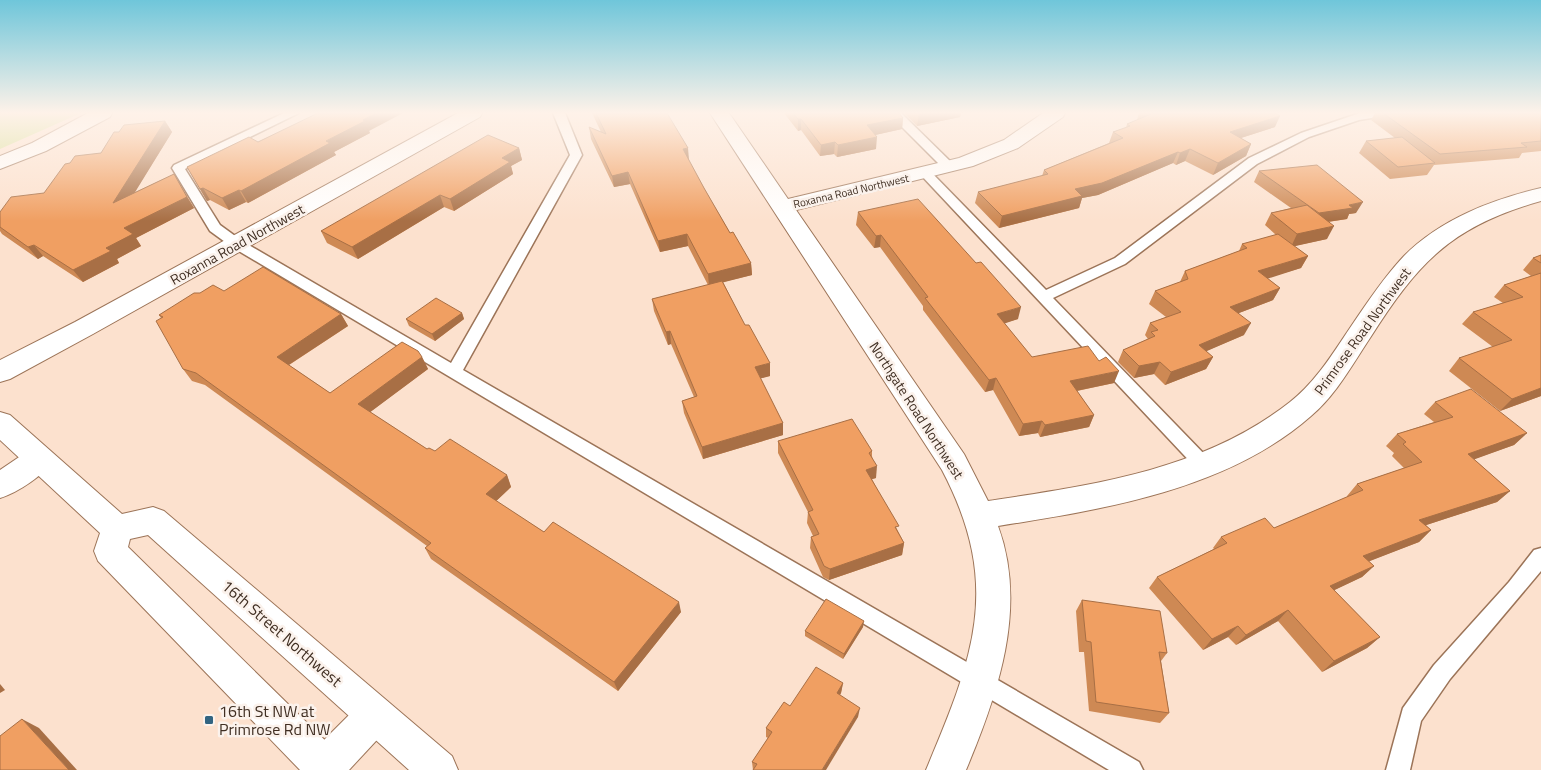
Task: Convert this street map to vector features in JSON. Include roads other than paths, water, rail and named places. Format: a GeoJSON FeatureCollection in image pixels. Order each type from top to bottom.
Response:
{"type":"FeatureCollection","features":[{"type":"Feature","properties":{"kind":"street"},"geometry":{"type":"LineString","coordinates":[[0,163],[34,149]]}},
{"type":"Feature","properties":{"kind":"street","name":"Roxanna Road Northwest"},"geometry":{"type":"LineString","coordinates":[[0,372],[84,328],[408,149]]}},
{"type":"Feature","properties":{"kind":"street","name":"Northgate Road Northwest"},"geometry":{"type":"LineString","coordinates":[[743,149],[953,462],[979,516],[989,548],[993,589],[991,622],[980,681],[964,730],[946,770]]}},
{"type":"Feature","properties":{"kind":"street","name":"Roxanna Road Northwest"},"geometry":{"type":"LineString","coordinates":[[782,207],[949,167],[985,156],[1000,149]]}},
{"type":"Feature","properties":{"kind":"street","name":"Primrose Road Northwest"},"geometry":{"type":"LineString","coordinates":[[979,516],[1094,497],[1157,480],[1203,464],[1260,438],[1288,419],[1312,398],[1331,377],[1392,287],[1412,262],[1427,248],[1454,229],[1478,216],[1541,194]]}},
{"type":"Feature","properties":{"kind":"street"},"geometry":{"type":"LineString","coordinates":[[0,423],[117,529],[110,551],[325,769],[375,715]]}},
{"type":"Feature","properties":{"kind":"street"},"geometry":{"type":"LineString","coordinates":[[0,486],[39,459]]}},
{"type":"Feature","properties":{"kind":"street","name":"16th Street Northwest"},"geometry":{"type":"LineString","coordinates":[[117,529],[153,520],[438,770]]}},
{"type":"Feature","properties":{"kind":"lane"},"geometry":{"type":"LineString","coordinates":[[218,149],[178,168],[214,228],[236,244],[1131,770]]}},
{"type":"Feature","properties":{"kind":"lane"},"geometry":{"type":"LineString","coordinates":[[454,372],[576,155],[574,149]]}},
{"type":"Feature","properties":{"kind":"lane"},"geometry":{"type":"LineString","coordinates":[[931,149],[949,167]]}},
{"type":"Feature","properties":{"kind":"lane"},"geometry":{"type":"LineString","coordinates":[[1044,297],[1120,261],[1253,161],[1277,149]]}},
{"type":"Feature","properties":{"kind":"lane"},"geometry":{"type":"LineString","coordinates":[[925,173],[1203,464]]}},
{"type":"Feature","properties":{"kind":"lane"},"geometry":{"type":"LineString","coordinates":[[1398,770],[1411,716],[1442,672],[1516,588],[1541,556]]}},
{"type":"Feature","properties":{"kind":"place","name":"16th St NW at Primrose Rd NW"},"geometry":{"type":"Point","coordinates":[209,720]}}]}
